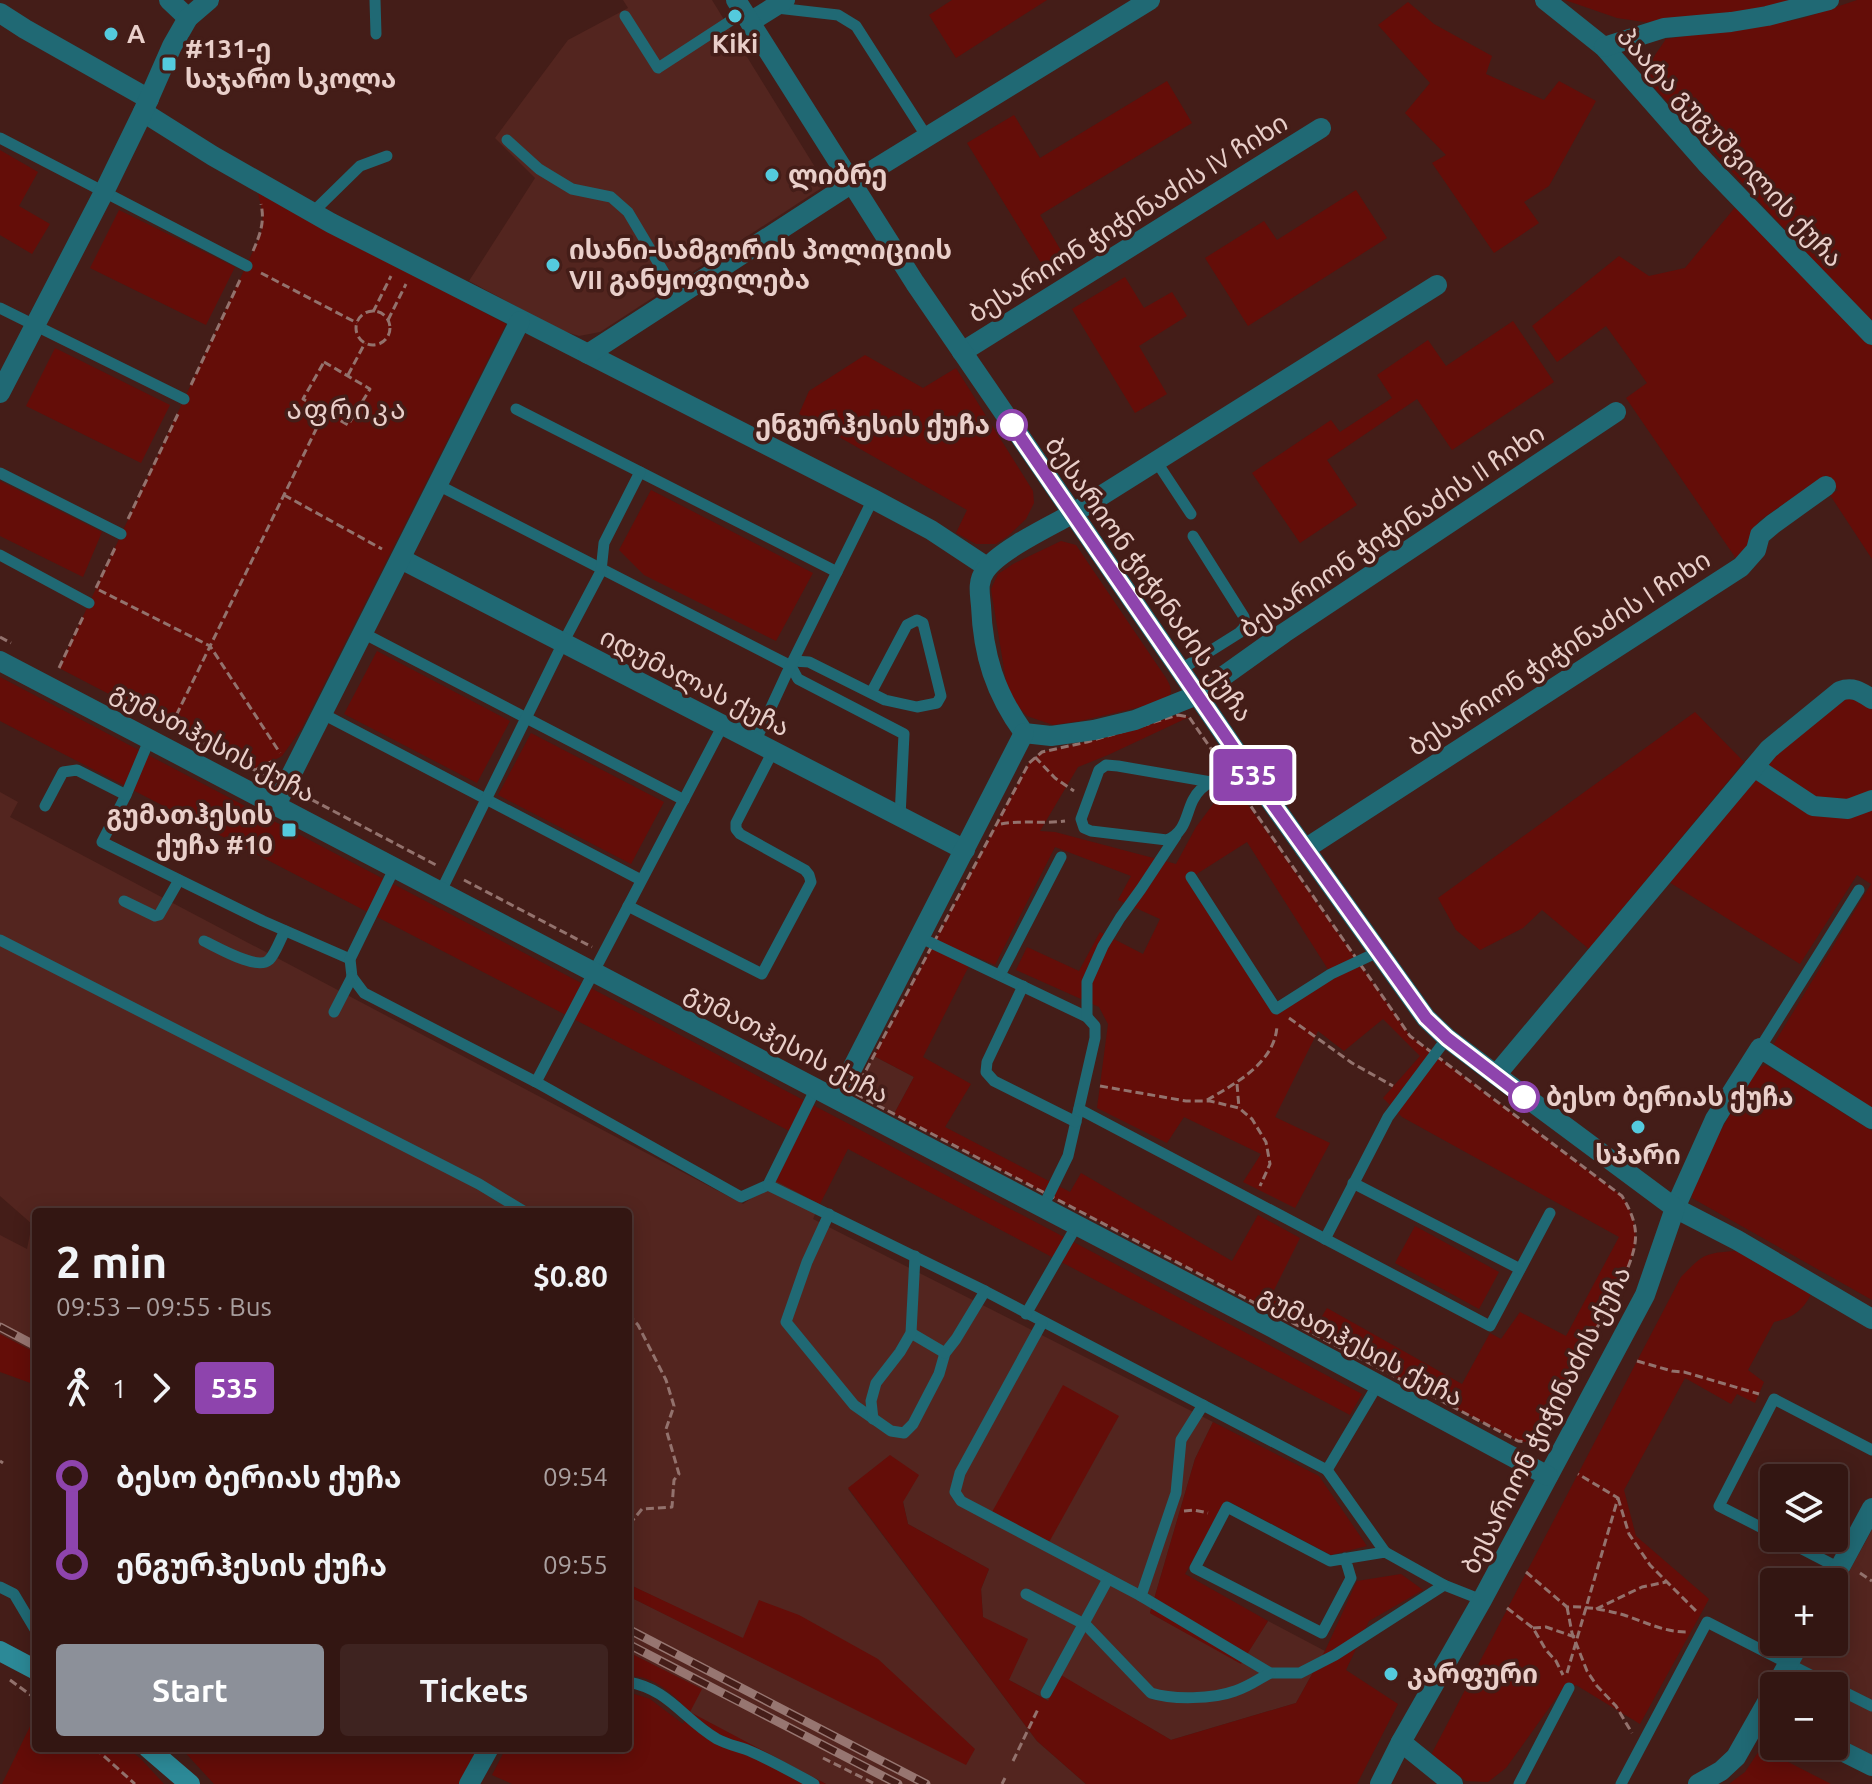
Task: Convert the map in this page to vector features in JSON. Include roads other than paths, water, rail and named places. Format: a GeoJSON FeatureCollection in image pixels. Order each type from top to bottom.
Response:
{"type":"FeatureCollection","features":[{"type":"Feature","properties":{"kind":"main road"},"geometry":{"type":"LineString","coordinates":[[0,1651],[32,1668]]}},
{"type":"Feature","properties":{"kind":"main road"},"geometry":{"type":"LineString","coordinates":[[153,1752],[190,1784]]}},
{"type":"Feature","properties":{"kind":"street"},"geometry":{"type":"LineString","coordinates":[[169,0],[188,18]]}},
{"type":"Feature","properties":{"kind":"street"},"geometry":{"type":"LineString","coordinates":[[0,393],[104,192],[172,46],[188,18],[209,0]]}},
{"type":"Feature","properties":{"kind":"street"},"geometry":{"type":"LineString","coordinates":[[588,354],[852,183],[1150,0]]}},
{"type":"Feature","properties":{"kind":"street","name":"პაატა გუგუშვილის ქუჩა"},"geometry":{"type":"LineString","coordinates":[[1545,0],[1604,47],[1706,163],[1872,335]]}},
{"type":"Feature","properties":{"kind":"street"},"geometry":{"type":"LineString","coordinates":[[1604,47],[1664,28],[1731,22],[1829,0]]}},
{"type":"Feature","properties":{"kind":"street"},"geometry":{"type":"LineString","coordinates":[[744,11],[779,4]]}},
{"type":"Feature","properties":{"kind":"street","name":"ბესარიონ ჭიჭინაძის ქუჩა"},"geometry":{"type":"LineString","coordinates":[[744,11],[915,283],[1197,695],[1234,766],[1305,849],[1426,1018],[1441,1046],[1496,1075],[1675,1208],[1645,1295],[1380,1784]]}},
{"type":"Feature","properties":{"kind":"street"},"geometry":{"type":"LineString","coordinates":[[0,13],[256,181],[312,213],[873,499],[931,530],[987,567]]}},
{"type":"Feature","properties":{"kind":"street","name":"ბესარიონ ჭიჭინაძის IV ჩიხი"},"geometry":{"type":"LineString","coordinates":[[962,352],[1321,128]]}},
{"type":"Feature","properties":{"kind":"street"},"geometry":{"type":"LineString","coordinates":[[1197,695],[1135,720],[1094,730],[1051,736],[1024,733],[1009,712],[995,683],[986,654],[980,579],[987,567],[1011,549],[1437,285]]}},
{"type":"Feature","properties":{"kind":"street"},"geometry":{"type":"LineString","coordinates":[[276,805],[520,321]]}},
{"type":"Feature","properties":{"kind":"street","name":"ბესარიონ ჭიჭინაძის II ჩიხი"},"geometry":{"type":"LineString","coordinates":[[1197,695],[1284,633],[1616,412]]}},
{"type":"Feature","properties":{"kind":"street","name":"ბესარიონ ჭიჭინაძის I ჩიხი"},"geometry":{"type":"LineString","coordinates":[[1305,849],[1741,567],[1756,550],[1760,535],[1826,486]]}},
{"type":"Feature","properties":{"kind":"street","name":"იდუმალას ქუჩა"},"geometry":{"type":"LineString","coordinates":[[401,559],[965,850]]}},
{"type":"Feature","properties":{"kind":"street","name":"გუმათჰესის ქუჩა"},"geometry":{"type":"LineString","coordinates":[[0,661],[816,1088],[1046,1201],[1077,1225],[1548,1476]]}},
{"type":"Feature","properties":{"kind":"street"},"geometry":{"type":"LineString","coordinates":[[1496,1075],[1769,749],[1848,687],[1872,699]]}},
{"type":"Feature","properties":{"kind":"street"},"geometry":{"type":"LineString","coordinates":[[837,1098],[926,940],[965,850],[1024,733]]}},
{"type":"Feature","properties":{"kind":"street"},"geometry":{"type":"LineString","coordinates":[[1754,767],[1813,806],[1848,809],[1872,800]]}},
{"type":"Feature","properties":{"kind":"street"},"geometry":{"type":"LineString","coordinates":[[1872,1119],[1760,1048],[1715,1119],[1675,1208],[1737,1240],[1872,1319]]}},
{"type":"Feature","properties":{"kind":"street"},"geometry":{"type":"LineString","coordinates":[[1840,1568],[1872,1508]]}},
{"type":"Feature","properties":{"kind":"street"},"geometry":{"type":"LineString","coordinates":[[1784,1672],[1792,1656]]}},
{"type":"Feature","properties":{"kind":"street"},"geometry":{"type":"LineString","coordinates":[[1698,1784],[1721,1771],[1736,1757],[1760,1724]]}},
{"type":"Feature","properties":{"kind":"street"},"geometry":{"type":"LineString","coordinates":[[1401,1742],[1453,1784]]}},
{"type":"Feature","properties":{"kind":"street"},"geometry":{"type":"LineString","coordinates":[[469,1784],[487,1752]]}},
{"type":"Feature","properties":{"kind":"street"},"geometry":{"type":"LineString","coordinates":[[1848,1754],[1872,1766]]}},
{"type":"Feature","properties":{"kind":"lane"},"geometry":{"type":"LineString","coordinates":[[375,0],[376,34]]}},
{"type":"Feature","properties":{"kind":"lane"},"geometry":{"type":"LineString","coordinates":[[779,4],[838,15],[856,26],[927,137]]}},
{"type":"Feature","properties":{"kind":"lane"},"geometry":{"type":"LineString","coordinates":[[625,16],[658,68],[744,11]]}},
{"type":"Feature","properties":{"kind":"lane"},"geometry":{"type":"LineString","coordinates":[[0,138],[247,266]]}},
{"type":"Feature","properties":{"kind":"lane"},"geometry":{"type":"LineString","coordinates":[[507,140],[539,169],[572,189],[611,197],[628,212],[678,296]]}},
{"type":"Feature","properties":{"kind":"lane"},"geometry":{"type":"LineString","coordinates":[[312,213],[360,166],[387,156]]}},
{"type":"Feature","properties":{"kind":"lane"},"geometry":{"type":"LineString","coordinates":[[0,308],[184,399]]}},
{"type":"Feature","properties":{"kind":"lane"},"geometry":{"type":"LineString","coordinates":[[516,409],[837,572]]}},
{"type":"Feature","properties":{"kind":"lane"},"geometry":{"type":"LineString","coordinates":[[1156,461],[1191,514]]}},
{"type":"Feature","properties":{"kind":"lane"},"geometry":{"type":"LineString","coordinates":[[441,891],[601,568],[604,543],[640,472]]}},
{"type":"Feature","properties":{"kind":"lane"},"geometry":{"type":"LineString","coordinates":[[0,473],[121,534]]}},
{"type":"Feature","properties":{"kind":"lane"},"geometry":{"type":"LineString","coordinates":[[438,485],[792,663],[809,662],[871,693],[885,700],[917,707],[937,703],[941,696],[923,623],[917,620],[907,625],[871,693]]}},
{"type":"Feature","properties":{"kind":"lane"},"geometry":{"type":"LineString","coordinates":[[628,906],[762,974],[811,882],[805,870],[740,834],[736,823],[792,663],[873,499]]}},
{"type":"Feature","properties":{"kind":"lane"},"geometry":{"type":"LineString","coordinates":[[1180,670],[1245,627],[1244,617],[1193,536]]}},
{"type":"Feature","properties":{"kind":"lane"},"geometry":{"type":"LineString","coordinates":[[0,555],[89,603]]}},
{"type":"Feature","properties":{"kind":"lane"},"geometry":{"type":"LineString","coordinates":[[363,633],[684,800]]}},
{"type":"Feature","properties":{"kind":"lane"},"geometry":{"type":"LineString","coordinates":[[792,663],[798,679],[904,734],[900,817]]}},
{"type":"Feature","properties":{"kind":"lane"},"geometry":{"type":"LineString","coordinates":[[323,714],[641,880]]}},
{"type":"Feature","properties":{"kind":"lane"},"geometry":{"type":"LineString","coordinates":[[536,1082],[723,725]]}},
{"type":"Feature","properties":{"kind":"lane"},"geometry":{"type":"LineString","coordinates":[[150,738],[102,842],[285,931],[350,959]]}},
{"type":"Feature","properties":{"kind":"lane"},"geometry":{"type":"LineString","coordinates":[[1176,836],[1167,840],[1084,828],[1081,819],[1099,770],[1106,765],[1118,766],[1211,782]]}},
{"type":"Feature","properties":{"kind":"lane"},"geometry":{"type":"LineString","coordinates":[[1087,1017],[1087,982],[1103,946],[1181,830],[1193,798],[1200,789],[1234,766]]}},
{"type":"Feature","properties":{"kind":"lane"},"geometry":{"type":"LineString","coordinates":[[45,806],[63,772],[77,770],[126,795]]}},
{"type":"Feature","properties":{"kind":"lane"},"geometry":{"type":"LineString","coordinates":[[1000,975],[1061,857]]}},
{"type":"Feature","properties":{"kind":"lane"},"geometry":{"type":"LineString","coordinates":[[395,867],[350,959],[352,977],[364,993],[536,1082],[741,1197],[768,1185],[816,1088]]}},
{"type":"Feature","properties":{"kind":"lane"},"geometry":{"type":"LineString","coordinates":[[1191,877],[1276,1009],[1331,974],[1378,952]]}},
{"type":"Feature","properties":{"kind":"lane"},"geometry":{"type":"LineString","coordinates":[[124,901],[155,916],[159,915],[179,880]]}},
{"type":"Feature","properties":{"kind":"lane"},"geometry":{"type":"LineString","coordinates":[[1760,1048],[1859,890]]}},
{"type":"Feature","properties":{"kind":"lane"},"geometry":{"type":"LineString","coordinates":[[204,941],[247,961],[259,963],[267,962],[272,957],[285,931]]}},
{"type":"Feature","properties":{"kind":"lane"},"geometry":{"type":"LineString","coordinates":[[0,940],[479,1184],[518,1208]]}},
{"type":"Feature","properties":{"kind":"lane"},"geometry":{"type":"LineString","coordinates":[[926,940],[1087,1017],[1095,1026],[1095,1038],[1068,1156],[1046,1201]]}},
{"type":"Feature","properties":{"kind":"lane"},"geometry":{"type":"LineString","coordinates":[[334,1012],[352,977]]}},
{"type":"Feature","properties":{"kind":"lane"},"geometry":{"type":"LineString","coordinates":[[1023,986],[987,1062],[986,1072],[994,1081],[1076,1122]]}},
{"type":"Feature","properties":{"kind":"lane"},"geometry":{"type":"LineString","coordinates":[[1325,1239],[1378,1133],[1441,1046]]}},
{"type":"Feature","properties":{"kind":"lane"},"geometry":{"type":"LineString","coordinates":[[1079,1109],[1490,1326],[1550,1213]]}},
{"type":"Feature","properties":{"kind":"lane"},"geometry":{"type":"LineString","coordinates":[[1353,1183],[1520,1269]]}},
{"type":"Feature","properties":{"kind":"lane"},"geometry":{"type":"LineString","coordinates":[[768,1185],[985,1291],[1327,1470],[1385,1552],[1444,1585],[1482,1600]]}},
{"type":"Feature","properties":{"kind":"lane"},"geometry":{"type":"LineString","coordinates":[[829,1214],[807,1262],[786,1322],[854,1405],[891,1431],[904,1433],[913,1424],[939,1374],[945,1353],[985,1291]]}},
{"type":"Feature","properties":{"kind":"lane"},"geometry":{"type":"LineString","coordinates":[[1026,1314],[1077,1225]]}},
{"type":"Feature","properties":{"kind":"lane"},"geometry":{"type":"LineString","coordinates":[[873,1419],[871,1401],[876,1383],[911,1333],[915,1256]]}},
{"type":"Feature","properties":{"kind":"lane"},"geometry":{"type":"LineString","coordinates":[[1042,1323],[960,1473],[955,1492],[961,1501],[1141,1596],[1270,1673]]}},
{"type":"Feature","properties":{"kind":"lane"},"geometry":{"type":"LineString","coordinates":[[911,1333],[945,1353]]}},
{"type":"Feature","properties":{"kind":"lane"},"geometry":{"type":"LineString","coordinates":[[1327,1470],[1378,1384]]}},
{"type":"Feature","properties":{"kind":"lane"},"geometry":{"type":"LineString","coordinates":[[1760,1527],[1719,1506],[1774,1399],[1872,1450]]}},
{"type":"Feature","properties":{"kind":"lane"},"geometry":{"type":"LineString","coordinates":[[1141,1596],[1176,1493],[1181,1440],[1203,1405]]}},
{"type":"Feature","properties":{"kind":"lane"},"geometry":{"type":"LineString","coordinates":[[1345,1558],[1351,1578],[1322,1633],[1195,1568],[1227,1507],[1330,1561],[1345,1558],[1385,1552]]}},
{"type":"Feature","properties":{"kind":"lane"},"geometry":{"type":"LineString","coordinates":[[1802,1552],[1826,1568]]}},
{"type":"Feature","properties":{"kind":"lane"},"geometry":{"type":"LineString","coordinates":[[1046,1693],[1108,1579]]}},
{"type":"Feature","properties":{"kind":"lane"},"geometry":{"type":"LineString","coordinates":[[1026,1594],[1083,1624],[1151,1693],[1162,1696],[1215,1696],[1238,1690],[1270,1673],[1300,1673],[1335,1655],[1444,1585]]}},
{"type":"Feature","properties":{"kind":"lane"},"geometry":{"type":"LineString","coordinates":[[0,1587],[14,1594],[32,1624]]}},
{"type":"Feature","properties":{"kind":"lane"},"geometry":{"type":"LineString","coordinates":[[1621,1784],[1704,1627],[1804,1672]]}},
{"type":"Feature","properties":{"kind":"lane"},"geometry":{"type":"LineString","coordinates":[[632,1682],[645,1684],[670,1700],[695,1725],[720,1741],[753,1752],[814,1784]]}},
{"type":"Feature","properties":{"kind":"lane"},"geometry":{"type":"LineString","coordinates":[[1519,1784],[1569,1688]]}},
{"type":"Feature","properties":{"kind":"lane"},"geometry":{"type":"LineString","coordinates":[[1848,1694],[1872,1706]]}},
{"type":"Feature","properties":{"kind":"railway"},"geometry":{"type":"LineString","coordinates":[[0,1327],[32,1344]]}},
{"type":"Feature","properties":{"kind":"railway"},"geometry":{"type":"LineString","coordinates":[[632,1631],[926,1784]]}},
{"type":"Feature","properties":{"kind":"railway"},"geometry":{"type":"LineString","coordinates":[[632,1646],[898,1784]]}},
{"type":"Feature","properties":{"kind":"place","name":"Kiki"},"geometry":{"type":"Point","coordinates":[735,16]}},
{"type":"Feature","properties":{"kind":"place","name":"A"},"geometry":{"type":"Point","coordinates":[111,34]}},
{"type":"Feature","properties":{"kind":"place","name":"#131-ე საჯარო სკოლა"},"geometry":{"type":"Point","coordinates":[169,64]}},
{"type":"Feature","properties":{"kind":"place","name":"ლიბრე"},"geometry":{"type":"Point","coordinates":[772,175]}},
{"type":"Feature","properties":{"kind":"place","name":"ისანი-სამგორის პოლიციის VII განყოფილება"},"geometry":{"type":"Point","coordinates":[553,265]}},
{"type":"Feature","properties":{"kind":"place","name":"ენგურჰესის ქუჩა"},"geometry":{"type":"Point","coordinates":[1012,425]}},
{"type":"Feature","properties":{"kind":"place","name":"გუმათჰესის ქუჩა #10"},"geometry":{"type":"Point","coordinates":[289,830]}},
{"type":"Feature","properties":{"kind":"place","name":"ბესო ბერიას ქუჩა"},"geometry":{"type":"Point","coordinates":[1524,1097]}},
{"type":"Feature","properties":{"kind":"place","name":"სპარი"},"geometry":{"type":"Point","coordinates":[1638,1127]}},
{"type":"Feature","properties":{"kind":"place","name":"კარფური"},"geometry":{"type":"Point","coordinates":[1391,1674]}},
{"type":"Feature","properties":{"kind":"district","name":"აფრიკა"},"geometry":{"type":"Point","coordinates":[347,409]}}]}
